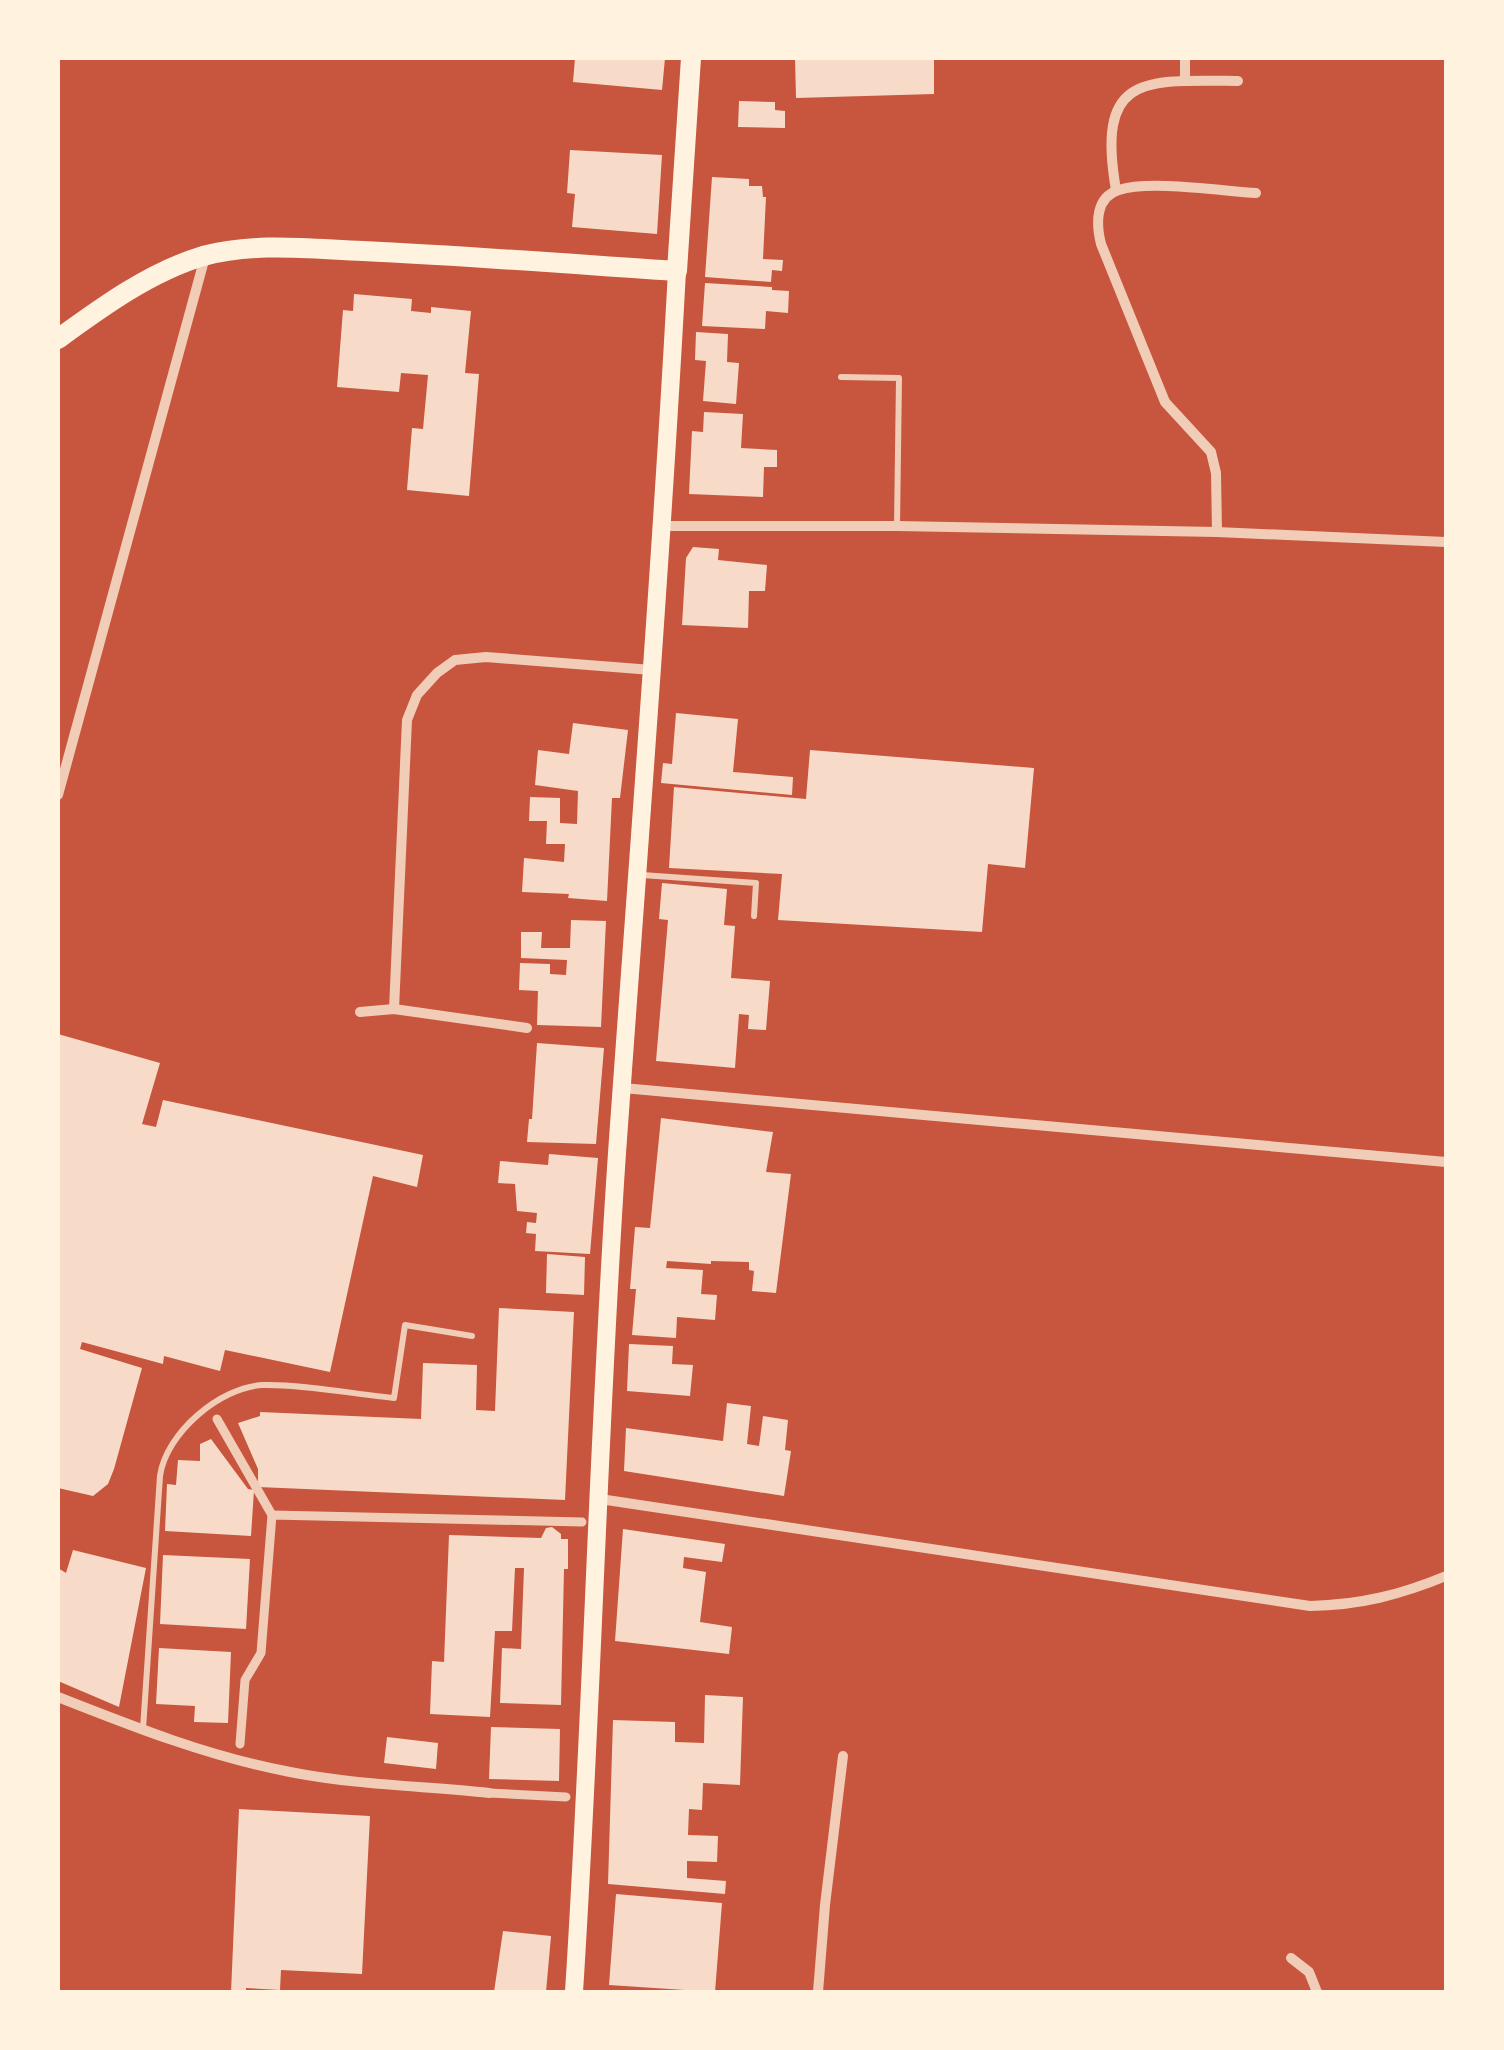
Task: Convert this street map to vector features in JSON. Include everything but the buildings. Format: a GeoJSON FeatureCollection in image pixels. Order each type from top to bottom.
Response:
{"type":"FeatureCollection","features":[{"type":"Feature","properties":{"kind":"main road"},"geometry":{"type":"LineString","coordinates":[[574,1992],[635,874],[664,526],[691,58]]}},
{"type":"Feature","properties":{"kind":"main road"},"geometry":{"type":"LineString","coordinates":[[58,339],[142,283],[205,256],[268,247],[677,270]]}},
{"type":"Feature","properties":{"kind":"street"},"geometry":{"type":"LineString","coordinates":[[1185,58],[1185,80]]}},
{"type":"Feature","properties":{"kind":"street"},"geometry":{"type":"LineString","coordinates":[[1116,190],[1112,120],[1116,108],[1142,85],[1164,80],[1238,80]]}},
{"type":"Feature","properties":{"kind":"street"},"geometry":{"type":"LineString","coordinates":[[1216,532],[1216,474],[1211,452],[1165,402],[1100,244],[1096,224],[1101,204],[1116,190],[1144,187],[1256,193]]}},
{"type":"Feature","properties":{"kind":"street"},"geometry":{"type":"LineString","coordinates":[[58,795],[205,256]]}},
{"type":"Feature","properties":{"kind":"street"},"geometry":{"type":"LineString","coordinates":[[664,526],[1216,532],[1446,542]]}},
{"type":"Feature","properties":{"kind":"street"},"geometry":{"type":"LineString","coordinates":[[394,1008],[407,720],[417,696],[436,673],[455,660],[486,657],[652,670]]}},
{"type":"Feature","properties":{"kind":"street"},"geometry":{"type":"LineString","coordinates":[[360,1012],[394,1008],[527,1028]]}},
{"type":"Feature","properties":{"kind":"street"},"geometry":{"type":"LineString","coordinates":[[623,1088],[1446,1162]]}},
{"type":"Feature","properties":{"kind":"street"},"geometry":{"type":"LineString","coordinates":[[217,1419],[272,1515],[261,1653],[245,1680],[240,1744]]}},
{"type":"Feature","properties":{"kind":"street"},"geometry":{"type":"LineString","coordinates":[[600,1499],[1310,1606],[1382,1600],[1446,1576]]}},
{"type":"Feature","properties":{"kind":"street"},"geometry":{"type":"LineString","coordinates":[[272,1515],[582,1522]]}},
{"type":"Feature","properties":{"kind":"street"},"geometry":{"type":"LineString","coordinates":[[58,1697],[143,1731],[237,1760],[292,1772],[566,1797]]}},
{"type":"Feature","properties":{"kind":"street"},"geometry":{"type":"LineString","coordinates":[[818,1992],[843,1756]]}},
{"type":"Feature","properties":{"kind":"street"},"geometry":{"type":"LineString","coordinates":[[1292,1958],[1309,1972],[1317,1992]]}},
{"type":"Feature","properties":{"kind":"lane"},"geometry":{"type":"LineString","coordinates":[[842,377],[899,378],[897,526]]}},
{"type":"Feature","properties":{"kind":"lane"},"geometry":{"type":"LineString","coordinates":[[635,874],[756,884],[754,916]]}},
{"type":"Feature","properties":{"kind":"lane"},"geometry":{"type":"LineString","coordinates":[[143,1731],[160,1476],[166,1453],[178,1432],[187,1422],[236,1393],[261,1385],[394,1398],[405,1325],[472,1336]]}}]}
